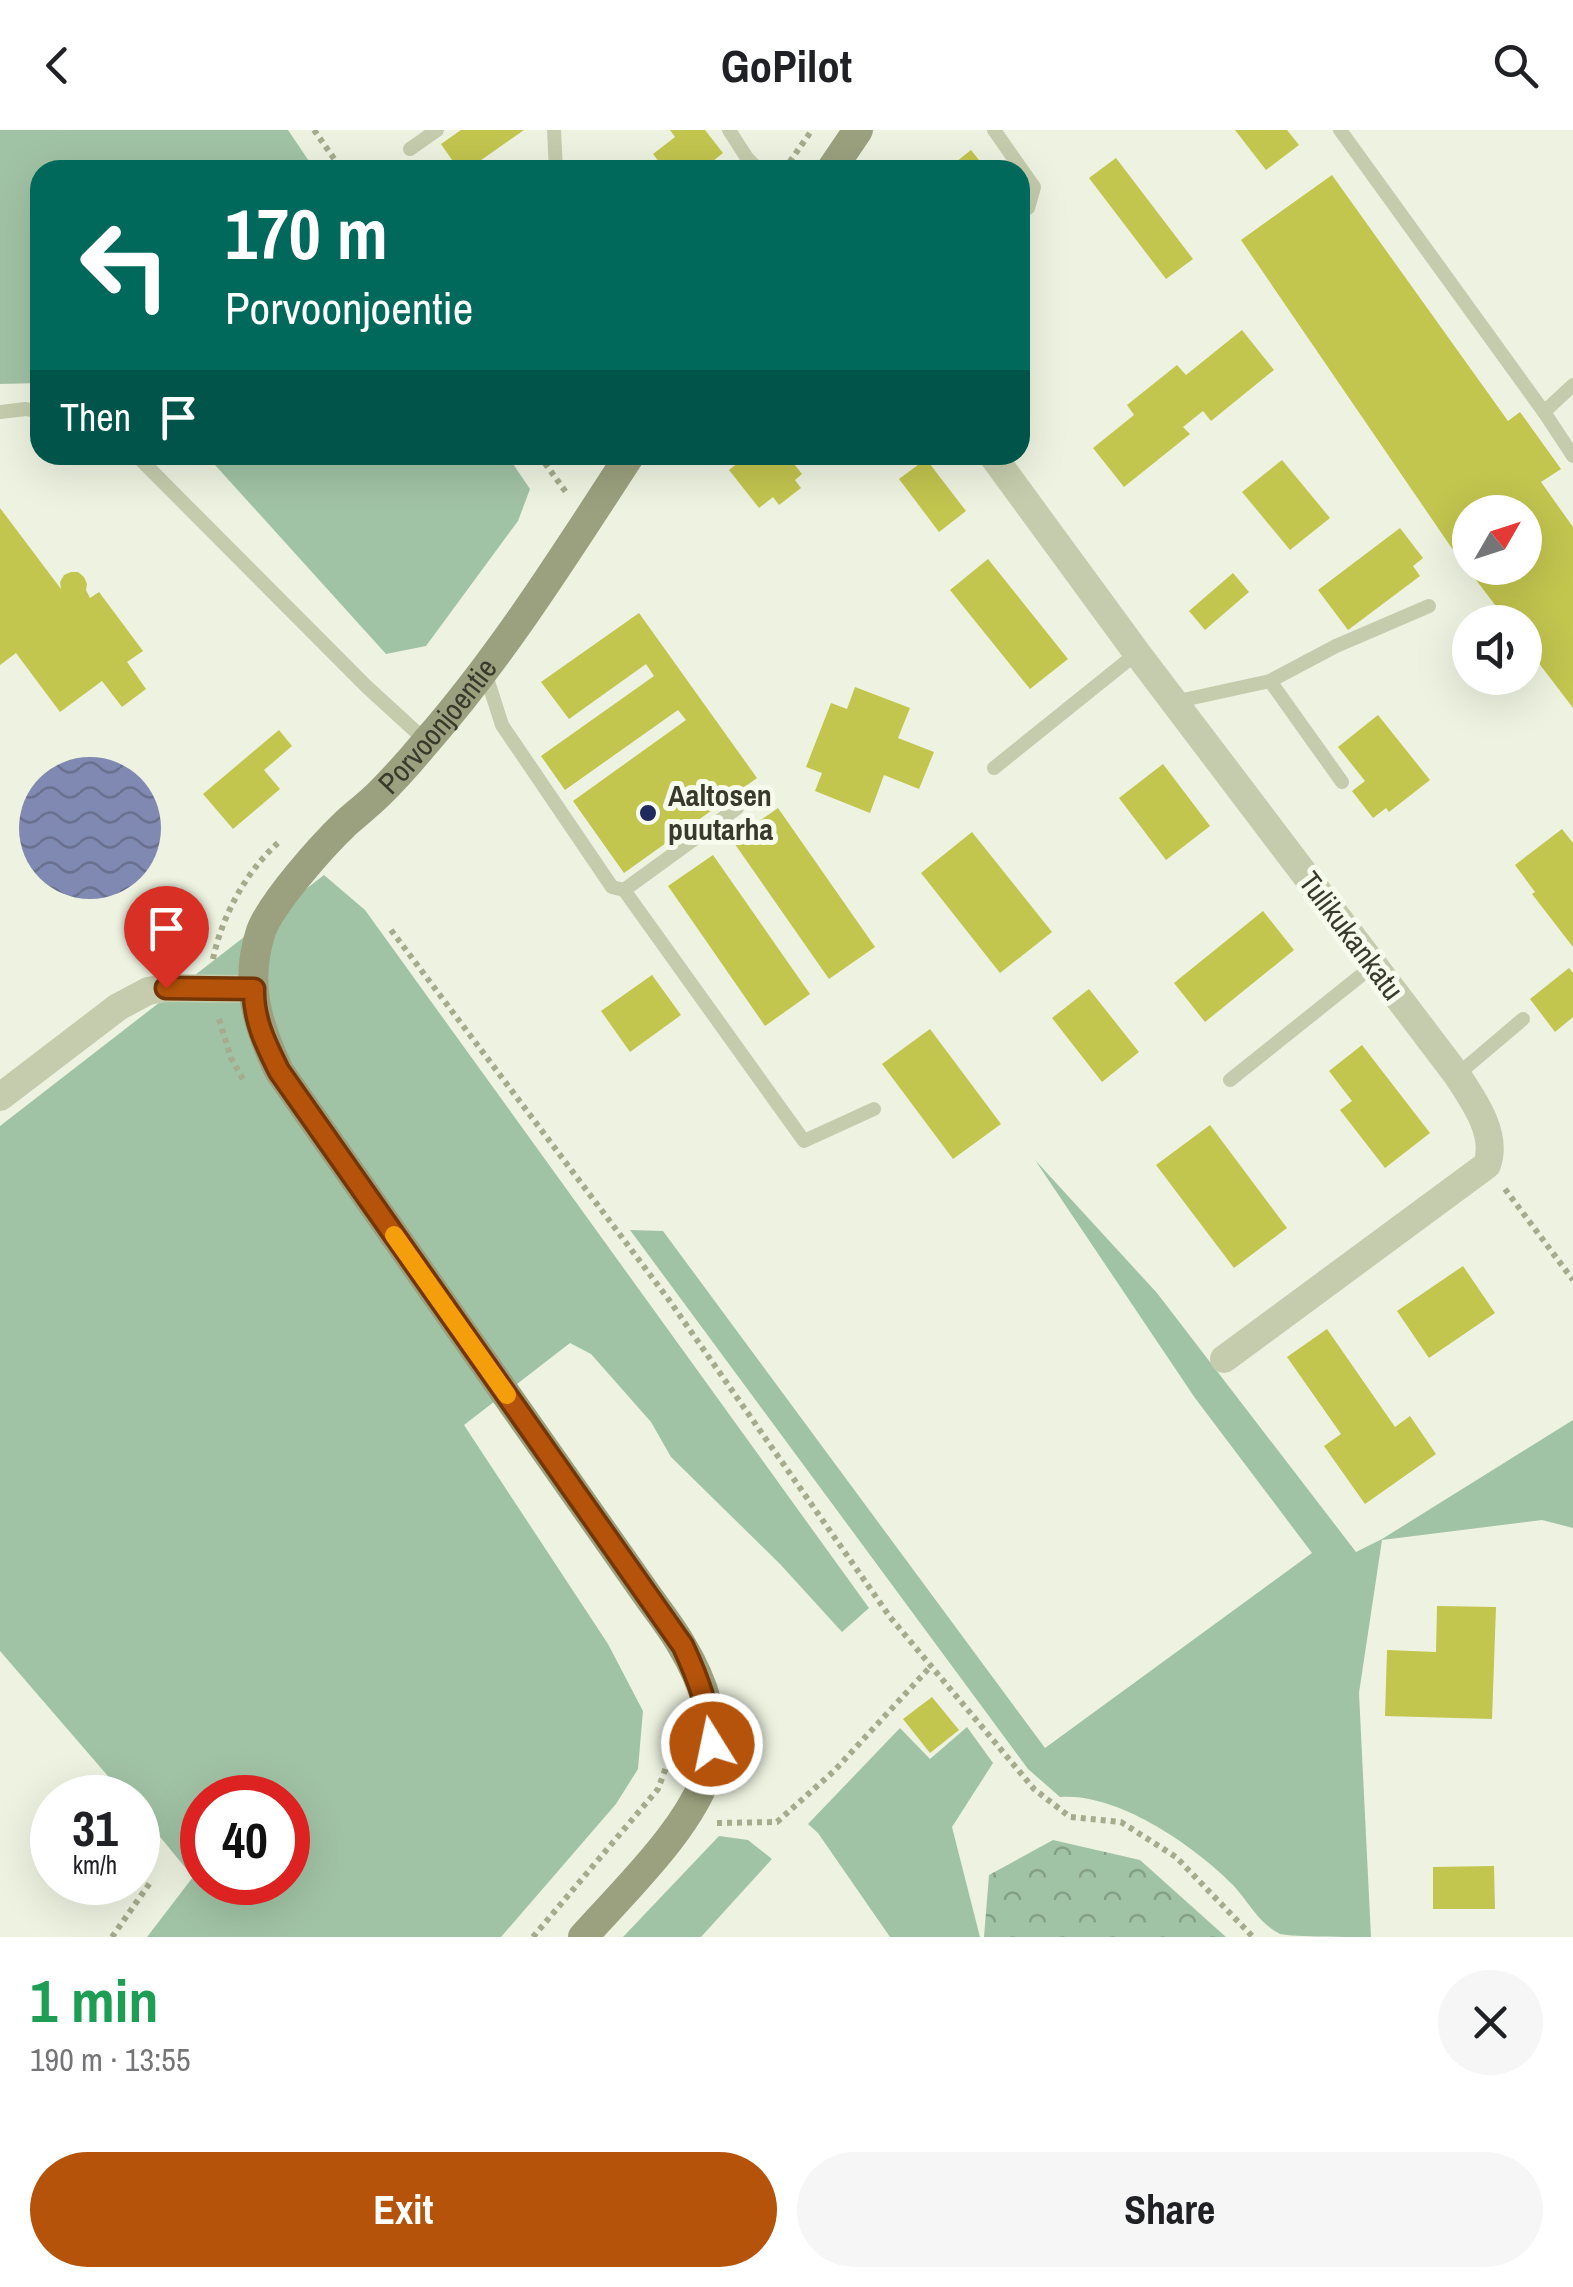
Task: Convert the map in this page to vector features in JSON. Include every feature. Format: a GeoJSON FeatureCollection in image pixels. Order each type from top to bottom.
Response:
{"type":"FeatureCollection","features":[{"type":"Feature","properties":{"kind":"street"},"geometry":{"type":"LineString","coordinates":[[838,160],[858,130]]}},
{"type":"Feature","properties":{"kind":"street","name":"Porvoonjoentie"},"geometry":{"type":"LineString","coordinates":[[583,1937],[673,1835],[690,1809],[704,1783],[712,1744],[709,1711],[683,1646],[279,1071],[261,1033],[253,1000],[255,952],[263,927],[279,900],[343,826],[427,742],[485,671],[623,465]]}},
{"type":"Feature","properties":{"kind":"street","name":"Tulikukankatu"},"geometry":{"type":"LineString","coordinates":[[999,465],[1457,1075],[1479,1108],[1492,1151],[1487,1165]]}},
{"type":"Feature","properties":{"kind":"street"},"geometry":{"type":"LineString","coordinates":[[0,1097],[131,998],[166,988],[254,989]]}},
{"type":"Feature","properties":{"kind":"street"},"geometry":{"type":"LineString","coordinates":[[1224,1359],[1487,1165]]}},
{"type":"Feature","properties":{"kind":"lane"},"geometry":{"type":"LineString","coordinates":[[410,149],[437,130]]}},
{"type":"Feature","properties":{"kind":"lane"},"geometry":{"type":"LineString","coordinates":[[554,130],[556,160]]}},
{"type":"Feature","properties":{"kind":"lane"},"geometry":{"type":"LineString","coordinates":[[729,130],[749,160]]}},
{"type":"Feature","properties":{"kind":"lane"},"geometry":{"type":"LineString","coordinates":[[994,130],[1015,160]]}},
{"type":"Feature","properties":{"kind":"lane"},"geometry":{"type":"LineString","coordinates":[[1340,130],[1573,456]]}},
{"type":"Feature","properties":{"kind":"lane"},"geometry":{"type":"LineString","coordinates":[[1544,412],[1573,385]]}},
{"type":"Feature","properties":{"kind":"lane"},"geometry":{"type":"LineString","coordinates":[[0,412],[30,410]]}},
{"type":"Feature","properties":{"kind":"lane"},"geometry":{"type":"LineString","coordinates":[[146,465],[427,742]]}},
{"type":"Feature","properties":{"kind":"lane"},"geometry":{"type":"LineString","coordinates":[[1174,702],[1270,682],[1336,646],[1429,606]]}},
{"type":"Feature","properties":{"kind":"lane"},"geometry":{"type":"LineString","coordinates":[[994,768],[1137,653]]}},
{"type":"Feature","properties":{"kind":"lane"},"geometry":{"type":"LineString","coordinates":[[485,671],[502,725],[612,887],[624,890],[804,1140],[874,1109]]}},
{"type":"Feature","properties":{"kind":"lane"},"geometry":{"type":"LineString","coordinates":[[1270,682],[1342,782]]}},
{"type":"Feature","properties":{"kind":"lane"},"geometry":{"type":"LineString","coordinates":[[624,890],[737,808]]}},
{"type":"Feature","properties":{"kind":"lane"},"geometry":{"type":"LineString","coordinates":[[1230,1080],[1374,965]]}},
{"type":"Feature","properties":{"kind":"lane"},"geometry":{"type":"LineString","coordinates":[[1457,1075],[1523,1019]]}},
{"type":"Feature","properties":{"kind":"path"},"geometry":{"type":"LineString","coordinates":[[314,130],[335,160]]}},
{"type":"Feature","properties":{"kind":"path"},"geometry":{"type":"LineString","coordinates":[[791,160],[812,130]]}},
{"type":"Feature","properties":{"kind":"path"},"geometry":{"type":"LineString","coordinates":[[547,465],[588,519]]}},
{"type":"Feature","properties":{"kind":"path"},"geometry":{"type":"LineString","coordinates":[[565,492],[573,480]]}},
{"type":"Feature","properties":{"kind":"path"},"geometry":{"type":"LineString","coordinates":[[249,1088],[231,1058],[208,989],[216,944],[229,910],[243,885],[287,835]]}},
{"type":"Feature","properties":{"kind":"path"},"geometry":{"type":"LineString","coordinates":[[392,930],[669,1300],[890,1618],[1034,1789],[1070,1817],[1120,1822],[1176,1857],[1253,1937]]}},
{"type":"Feature","properties":{"kind":"path"},"geometry":{"type":"LineString","coordinates":[[1487,1165],[1573,1280]]}},
{"type":"Feature","properties":{"kind":"path"},"geometry":{"type":"LineString","coordinates":[[777,1822],[834,1771],[931,1666]]}},
{"type":"Feature","properties":{"kind":"path"},"geometry":{"type":"LineString","coordinates":[[533,1937],[658,1789],[677,1741],[676,1728]]}},
{"type":"Feature","properties":{"kind":"path"},"geometry":{"type":"LineString","coordinates":[[112,1937],[134,1905]]}},
{"type":"Feature","properties":{"kind":"green space"},"geometry":{"type":"Polygon","coordinates":[[[0,130],[288,130],[308,160],[30,160],[30,383],[0,384],[0,130]]]}},
{"type":"Feature","properties":{"kind":"green space"},"geometry":{"type":"Polygon","coordinates":[[[215,465],[514,465],[530,489],[518,521],[426,646],[386,654],[215,465]]]}},
{"type":"Feature","properties":{"kind":"green space"},"geometry":{"type":"Polygon","coordinates":[[[324,875],[365,910],[869,1608],[842,1632],[780,1564],[671,1457],[651,1422],[591,1354],[570,1343],[464,1425],[608,1644],[643,1711],[638,1769],[616,1804],[501,1937],[147,1937],[180,1894],[180,1905],[310,1905],[310,1775],[180,1775],[180,1861],[160,1837],[160,1775],[107,1775],[0,1651],[0,1126],[324,875]]]}},
{"type":"Feature","properties":{"kind":"green space"},"geometry":{"type":"Polygon","coordinates":[[[1035,1160],[1157,1293],[1356,1552],[1573,1420],[1573,1528],[1542,1520],[1382,1540],[1359,1693],[1371,1937],[1280,1934],[1260,1918],[1217,1870],[1176,1838],[1105,1803],[1060,1797],[1028,1769],[630,1230],[663,1231],[1045,1748],[1312,1553],[1195,1398],[1035,1160]]]}},
{"type":"Feature","properties":{"kind":"green space"},"geometry":{"type":"Polygon","coordinates":[[[967,1727],[993,1763],[952,1827],[980,1937],[890,1937],[808,1824],[900,1728],[930,1759],[967,1727]]]}},
{"type":"Feature","properties":{"kind":"green space"},"geometry":{"type":"Polygon","coordinates":[[[719,1836],[748,1840],[772,1859],[701,1937],[623,1937],[719,1836]]]}},
{"type":"Feature","properties":{"kind":"green space"},"geometry":{"type":"Polygon","coordinates":[[[1053,1840],[1140,1860],[1226,1937],[984,1937],[989,1875],[1053,1840]]]}},
{"type":"Feature","properties":{"kind":"water"},"geometry":{"type":"Polygon","coordinates":[[[90,757],[117,762],[140,778],[156,801],[161,828],[156,855],[140,878],[117,894],[90,899],[63,894],[40,878],[24,855],[19,828],[24,801],[40,778],[63,762],[90,757]]]}},
{"type":"Feature","properties":{"kind":"building"},"geometry":{"type":"Polygon","coordinates":[[[461,130],[524,130],[481,160],[452,160],[441,144],[461,130]]]}},
{"type":"Feature","properties":{"kind":"building"},"geometry":{"type":"Polygon","coordinates":[[[670,130],[705,130],[723,153],[714,160],[658,160],[653,154],[675,137],[670,130]]]}},
{"type":"Feature","properties":{"kind":"building"},"geometry":{"type":"Polygon","coordinates":[[[1235,130],[1287,130],[1299,145],[1266,170],[1235,130]]]}},
{"type":"Feature","properties":{"kind":"building"},"geometry":{"type":"Polygon","coordinates":[[[971,150],[979,160],[958,160],[971,150]]]}},
{"type":"Feature","properties":{"kind":"building"},"geometry":{"type":"Polygon","coordinates":[[[1116,158],[1193,259],[1166,279],[1089,178],[1116,158]]]}},
{"type":"Feature","properties":{"kind":"building"},"geometry":{"type":"Polygon","coordinates":[[[1332,175],[1508,421],[1520,412],[1561,469],[1541,482],[1573,527],[1573,708],[1542,667],[1542,605],[1495,605],[1480,585],[1542,585],[1542,495],[1452,495],[1451,547],[1241,240],[1332,175]]]}},
{"type":"Feature","properties":{"kind":"building"},"geometry":{"type":"Polygon","coordinates":[[[1242,330],[1274,370],[1211,421],[1203,411],[1183,427],[1190,434],[1124,487],[1093,448],[1134,415],[1127,405],[1177,365],[1186,375],[1242,330]]]}},
{"type":"Feature","properties":{"kind":"building"},"geometry":{"type":"Polygon","coordinates":[[[1282,460],[1330,518],[1290,550],[1242,492],[1282,460]]]}},
{"type":"Feature","properties":{"kind":"building"},"geometry":{"type":"Polygon","coordinates":[[[735,465],[795,465],[802,474],[795,480],[801,488],[779,505],[773,497],[759,508],[729,470],[735,465]]]}},
{"type":"Feature","properties":{"kind":"building"},"geometry":{"type":"Polygon","coordinates":[[[918,465],[931,465],[966,511],[939,532],[899,479],[918,465]]]}},
{"type":"Feature","properties":{"kind":"building"},"geometry":{"type":"Polygon","coordinates":[[[0,508],[61,589],[64,575],[78,572],[84,577],[90,598],[99,592],[143,651],[127,662],[146,689],[122,707],[102,681],[60,712],[16,653],[0,665],[0,508]]]}},
{"type":"Feature","properties":{"kind":"building"},"geometry":{"type":"Polygon","coordinates":[[[1400,528],[1423,558],[1413,566],[1420,576],[1348,630],[1318,590],[1400,528]]]}},
{"type":"Feature","properties":{"kind":"building"},"geometry":{"type":"Polygon","coordinates":[[[988,559],[1068,659],[1030,689],[950,590],[988,559]]]}},
{"type":"Feature","properties":{"kind":"building"},"geometry":{"type":"Polygon","coordinates":[[[1233,573],[1249,592],[1205,630],[1189,611],[1233,573]]]}},
{"type":"Feature","properties":{"kind":"building"},"geometry":{"type":"Polygon","coordinates":[[[639,613],[757,778],[624,873],[573,801],[686,720],[678,710],[565,790],[541,756],[654,676],[646,664],[569,719],[541,682],[639,613]]]}},
{"type":"Feature","properties":{"kind":"building"},"geometry":{"type":"Polygon","coordinates":[[[855,687],[910,708],[898,738],[934,752],[919,789],[884,775],[870,813],[815,791],[822,773],[806,767],[831,703],[847,709],[855,687]]]}},
{"type":"Feature","properties":{"kind":"building"},"geometry":{"type":"Polygon","coordinates":[[[1378,715],[1430,780],[1389,812],[1386,808],[1373,818],[1352,791],[1365,781],[1338,747],[1378,715]]]}},
{"type":"Feature","properties":{"kind":"building"},"geometry":{"type":"Polygon","coordinates":[[[279,730],[292,746],[264,770],[280,789],[233,829],[203,794],[279,730]]]}},
{"type":"Feature","properties":{"kind":"building"},"geometry":{"type":"Polygon","coordinates":[[[1163,764],[1210,826],[1166,860],[1119,798],[1163,764]]]}},
{"type":"Feature","properties":{"kind":"building"},"geometry":{"type":"Polygon","coordinates":[[[778,808],[875,947],[829,979],[732,840],[778,808]]]}},
{"type":"Feature","properties":{"kind":"building"},"geometry":{"type":"Polygon","coordinates":[[[1562,829],[1573,843],[1573,947],[1515,865],[1562,829]]]}},
{"type":"Feature","properties":{"kind":"building"},"geometry":{"type":"Polygon","coordinates":[[[972,832],[1052,932],[1000,973],[921,873],[972,832]]]}},
{"type":"Feature","properties":{"kind":"building"},"geometry":{"type":"Polygon","coordinates":[[[713,855],[810,994],[765,1026],[668,886],[713,855]]]}},
{"type":"Feature","properties":{"kind":"building"},"geometry":{"type":"Polygon","coordinates":[[[1263,911],[1294,950],[1205,1022],[1174,983],[1263,911]]]}},
{"type":"Feature","properties":{"kind":"building"},"geometry":{"type":"Polygon","coordinates":[[[1569,968],[1573,973],[1573,1017],[1555,1032],[1530,999],[1569,968]]]}},
{"type":"Feature","properties":{"kind":"building"},"geometry":{"type":"Polygon","coordinates":[[[652,975],[681,1015],[630,1052],[601,1011],[652,975]]]}},
{"type":"Feature","properties":{"kind":"building"},"geometry":{"type":"Polygon","coordinates":[[[1089,989],[1139,1052],[1102,1082],[1052,1018],[1089,989]]]}},
{"type":"Feature","properties":{"kind":"building"},"geometry":{"type":"Polygon","coordinates":[[[930,1029],[1001,1124],[953,1159],[882,1064],[930,1029]]]}},
{"type":"Feature","properties":{"kind":"building"},"geometry":{"type":"Polygon","coordinates":[[[1362,1045],[1430,1133],[1385,1168],[1340,1110],[1352,1101],[1329,1071],[1362,1045]]]}},
{"type":"Feature","properties":{"kind":"building"},"geometry":{"type":"Polygon","coordinates":[[[1210,1125],[1287,1228],[1234,1268],[1156,1165],[1210,1125]]]}},
{"type":"Feature","properties":{"kind":"building"},"geometry":{"type":"Polygon","coordinates":[[[1463,1266],[1495,1313],[1429,1358],[1397,1311],[1463,1266]]]}},
{"type":"Feature","properties":{"kind":"building"},"geometry":{"type":"Polygon","coordinates":[[[1327,1329],[1395,1427],[1410,1416],[1436,1454],[1365,1504],[1324,1446],[1341,1434],[1287,1357],[1327,1329]]]}},
{"type":"Feature","properties":{"kind":"building"},"geometry":{"type":"Polygon","coordinates":[[[1437,1606],[1496,1607],[1492,1719],[1385,1716],[1387,1650],[1436,1652],[1437,1606]]]}},
{"type":"Feature","properties":{"kind":"building"},"geometry":{"type":"Polygon","coordinates":[[[932,1697],[959,1730],[930,1753],[903,1719],[932,1697]]]}},
{"type":"Feature","properties":{"kind":"building"},"geometry":{"type":"Polygon","coordinates":[[[1494,1866],[1495,1909],[1433,1909],[1433,1867],[1494,1866]]]}},
{"type":"Feature","properties":{"kind":"slow traffic"},"geometry":{"type":"LineString","coordinates":[[394,1235],[507,1395]]}},
{"type":"Feature","properties":{"kind":"place","name":"Aaltosen puutarha"},"geometry":{"type":"Point","coordinates":[648,813]}},
{"type":"Feature","properties":{"kind":"route"},"geometry":{"type":"LineString","coordinates":[[166,988],[254,989],[261,1033],[279,1071],[683,1646],[709,1711],[712,1744]]}}]}
